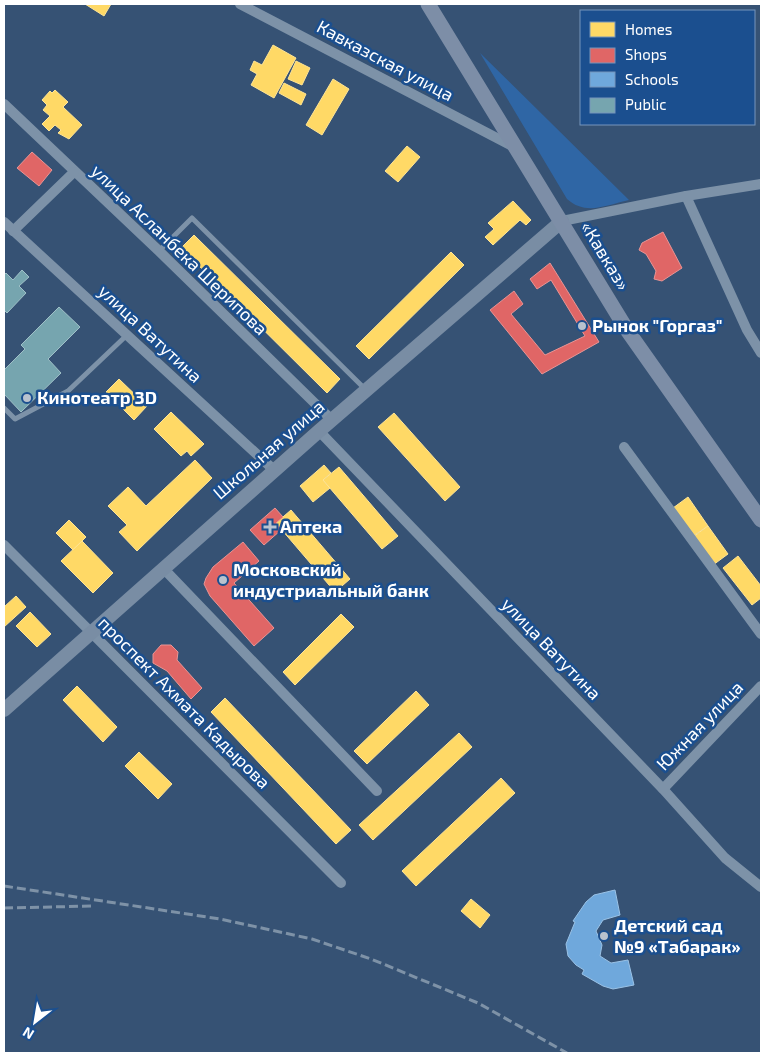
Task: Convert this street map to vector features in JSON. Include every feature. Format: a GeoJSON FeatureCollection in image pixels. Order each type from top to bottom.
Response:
{"type":"FeatureCollection","features":[{"type":"Feature","properties":{"kind":"main road","name":"«Кавказ»"},"geometry":{"type":"LineString","coordinates":[[428,4],[627,330],[761,520]]}},
{"type":"Feature","properties":{"kind":"street","name":"Кавказская улица"},"geometry":{"type":"LineString","coordinates":[[240,4],[514,147]]}},
{"type":"Feature","properties":{"kind":"street","name":"улица Асланбека Шерипова"},"geometry":{"type":"LineString","coordinates":[[4,104],[160,251],[332,420]]}},
{"type":"Feature","properties":{"kind":"street"},"geometry":{"type":"LineString","coordinates":[[12,231],[74,172]]}},
{"type":"Feature","properties":{"kind":"street"},"geometry":{"type":"LineString","coordinates":[[562,221],[686,196],[761,184]]}},
{"type":"Feature","properties":{"kind":"street"},"geometry":{"type":"LineString","coordinates":[[686,196],[747,330],[761,353]]}},
{"type":"Feature","properties":{"kind":"street","name":"Школьная улица"},"geometry":{"type":"LineString","coordinates":[[4,710],[274,470],[562,221]]}},
{"type":"Feature","properties":{"kind":"street","name":"улица Ватутина"},"geometry":{"type":"LineString","coordinates":[[4,222],[274,470]]}},
{"type":"Feature","properties":{"kind":"street","name":"улица Ватутина"},"geometry":{"type":"LineString","coordinates":[[319,431],[663,788],[725,858],[760,886]]}},
{"type":"Feature","properties":{"kind":"street"},"geometry":{"type":"LineString","coordinates":[[624,447],[761,634]]}},
{"type":"Feature","properties":{"kind":"street","name":"проспект Ахмата Кадырова"},"geometry":{"type":"LineString","coordinates":[[4,545],[341,883]]}},
{"type":"Feature","properties":{"kind":"street"},"geometry":{"type":"LineString","coordinates":[[163,568],[377,791]]}},
{"type":"Feature","properties":{"kind":"street","name":"Южная улица"},"geometry":{"type":"LineString","coordinates":[[663,788],[761,686]]}},
{"type":"Feature","properties":{"kind":"lane"},"geometry":{"type":"LineString","coordinates":[[160,251],[192,218],[366,390]]}},
{"type":"Feature","properties":{"kind":"lane"},"geometry":{"type":"LineString","coordinates":[[4,408],[15,419],[68,391],[126,335]]}},
{"type":"Feature","properties":{"kind":"shaded area"},"geometry":{"type":"Polygon","coordinates":[[[480,53],[629,200],[589,208],[581,207],[567,199],[480,53]]]}},
{"type":"Feature","properties":{"kind":"building: Homes"},"geometry":{"type":"Polygon","coordinates":[[[85,4],[111,4],[104,16],[85,4]]]}},
{"type":"Feature","properties":{"kind":"building: Homes"},"geometry":{"type":"Polygon","coordinates":[[[273,45],[296,58],[274,98],[251,85],[257,74],[250,70],[254,61],[262,65],[273,45]]]}},
{"type":"Feature","properties":{"kind":"building: Homes"},"geometry":{"type":"Polygon","coordinates":[[[296,61],[310,68],[302,85],[288,79],[296,61]]]}},
{"type":"Feature","properties":{"kind":"building: Homes"},"geometry":{"type":"Polygon","coordinates":[[[333,79],[349,89],[322,135],[306,125],[333,79]]]}},
{"type":"Feature","properties":{"kind":"building: Homes"},"geometry":{"type":"Polygon","coordinates":[[[284,83],[306,94],[301,105],[279,93],[284,83]]]}},
{"type":"Feature","properties":{"kind":"building: Homes"},"geometry":{"type":"Polygon","coordinates":[[[55,90],[68,102],[63,107],[82,125],[69,139],[58,133],[61,130],[55,125],[49,131],[42,124],[50,116],[43,110],[47,105],[42,100],[50,91],[52,93],[55,90]]]}},
{"type":"Feature","properties":{"kind":"building: Homes"},"geometry":{"type":"Polygon","coordinates":[[[407,146],[420,157],[398,182],[385,171],[407,146]]]}},
{"type":"Feature","properties":{"kind":"building: Homes"},"geometry":{"type":"Polygon","coordinates":[[[513,201],[531,220],[526,225],[520,220],[493,245],[485,237],[494,229],[488,223],[513,201]]]}},
{"type":"Feature","properties":{"kind":"building: Homes"},"geometry":{"type":"Polygon","coordinates":[[[194,235],[340,379],[327,393],[181,248],[194,235]]]}},
{"type":"Feature","properties":{"kind":"building: Homes"},"geometry":{"type":"Polygon","coordinates":[[[451,252],[464,265],[369,359],[356,346],[451,252]]]}},
{"type":"Feature","properties":{"kind":"building: Homes"},"geometry":{"type":"Polygon","coordinates":[[[119,379],[147,406],[134,420],[106,392],[119,379]]]}},
{"type":"Feature","properties":{"kind":"building: Homes"},"geometry":{"type":"Polygon","coordinates":[[[171,412],[204,444],[191,456],[187,451],[181,456],[154,429],[171,412]]]}},
{"type":"Feature","properties":{"kind":"building: Homes"},"geometry":{"type":"Polygon","coordinates":[[[394,413],[460,487],[445,501],[378,427],[394,413]]]}},
{"type":"Feature","properties":{"kind":"building: Homes"},"geometry":{"type":"Polygon","coordinates":[[[195,460],[212,478],[137,551],[119,532],[127,525],[108,506],[128,487],[146,506],[195,460]]]}},
{"type":"Feature","properties":{"kind":"building: Homes"},"geometry":{"type":"Polygon","coordinates":[[[324,465],[331,473],[323,480],[330,488],[313,502],[300,486],[324,465]]]}},
{"type":"Feature","properties":{"kind":"building: Homes"},"geometry":{"type":"Polygon","coordinates":[[[339,467],[398,536],[382,549],[323,480],[339,467]]]}},
{"type":"Feature","properties":{"kind":"building: Homes"},"geometry":{"type":"Polygon","coordinates":[[[688,497],[708,526],[693,536],[673,508],[688,497]]]}},
{"type":"Feature","properties":{"kind":"building: Homes"},"geometry":{"type":"Polygon","coordinates":[[[291,510],[350,579],[335,592],[276,523],[291,510]]]}},
{"type":"Feature","properties":{"kind":"building: Homes"},"geometry":{"type":"Polygon","coordinates":[[[69,520],[86,537],[73,550],[56,533],[69,520]]]}},
{"type":"Feature","properties":{"kind":"building: Homes"},"geometry":{"type":"Polygon","coordinates":[[[708,526],[728,554],[713,565],[693,537],[708,526]]]}},
{"type":"Feature","properties":{"kind":"building: Homes"},"geometry":{"type":"Polygon","coordinates":[[[82,541],[113,573],[93,593],[61,561],[82,541]]]}},
{"type":"Feature","properties":{"kind":"building: Homes"},"geometry":{"type":"Polygon","coordinates":[[[738,556],[761,586],[761,598],[752,605],[723,568],[738,556]]]}},
{"type":"Feature","properties":{"kind":"building: Homes"},"geometry":{"type":"Polygon","coordinates":[[[16,596],[26,607],[4,627],[4,607],[16,596]]]}},
{"type":"Feature","properties":{"kind":"building: Homes"},"geometry":{"type":"Polygon","coordinates":[[[30,612],[51,634],[37,647],[16,626],[30,612]]]}},
{"type":"Feature","properties":{"kind":"building: Homes"},"geometry":{"type":"Polygon","coordinates":[[[341,614],[354,627],[295,685],[283,672],[341,614]]]}},
{"type":"Feature","properties":{"kind":"building: Homes"},"geometry":{"type":"Polygon","coordinates":[[[77,686],[117,727],[103,742],[63,700],[77,686]]]}},
{"type":"Feature","properties":{"kind":"building: Homes"},"geometry":{"type":"Polygon","coordinates":[[[416,691],[429,705],[367,764],[354,751],[416,691]]]}},
{"type":"Feature","properties":{"kind":"building: Homes"},"geometry":{"type":"Polygon","coordinates":[[[225,698],[351,830],[336,844],[211,712],[225,698]]]}},
{"type":"Feature","properties":{"kind":"building: Homes"},"geometry":{"type":"Polygon","coordinates":[[[459,733],[472,747],[373,840],[359,825],[459,733]]]}},
{"type":"Feature","properties":{"kind":"building: Homes"},"geometry":{"type":"Polygon","coordinates":[[[139,752],[172,784],[158,799],[125,766],[139,752]]]}},
{"type":"Feature","properties":{"kind":"building: Homes"},"geometry":{"type":"Polygon","coordinates":[[[501,778],[515,793],[416,886],[402,871],[501,778]]]}},
{"type":"Feature","properties":{"kind":"building: Homes"},"geometry":{"type":"Polygon","coordinates":[[[471,899],[490,915],[480,928],[461,911],[471,899]]]}},
{"type":"Feature","properties":{"kind":"building: Shops"},"geometry":{"type":"Polygon","coordinates":[[[32,152],[52,170],[39,186],[17,168],[32,152]]]}},
{"type":"Feature","properties":{"kind":"building: Shops"},"geometry":{"type":"Polygon","coordinates":[[[663,232],[682,268],[662,281],[654,279],[656,271],[646,254],[639,250],[642,243],[663,232]]]}},
{"type":"Feature","properties":{"kind":"building: Shops"},"geometry":{"type":"Polygon","coordinates":[[[550,263],[599,342],[542,374],[490,310],[514,291],[523,304],[511,314],[545,355],[585,336],[551,280],[537,289],[530,279],[550,263]]]}},
{"type":"Feature","properties":{"kind":"building: Shops"},"geometry":{"type":"Polygon","coordinates":[[[275,508],[283,517],[276,523],[281,530],[264,545],[250,530],[275,508]]]}},
{"type":"Feature","properties":{"kind":"building: Shops"},"geometry":{"type":"Polygon","coordinates":[[[243,542],[259,561],[234,583],[274,628],[254,646],[210,596],[204,584],[213,567],[243,542]]]}},
{"type":"Feature","properties":{"kind":"building: Shops"},"geometry":{"type":"Polygon","coordinates":[[[161,645],[171,645],[178,652],[177,660],[202,688],[191,699],[167,671],[153,663],[153,654],[161,645]]]}},
{"type":"Feature","properties":{"kind":"building: Schools"},"geometry":{"type":"Polygon","coordinates":[[[615,890],[620,915],[603,920],[596,931],[602,945],[600,956],[611,963],[628,960],[634,985],[613,989],[603,986],[582,974],[584,970],[576,965],[568,956],[566,944],[575,922],[573,921],[586,902],[594,895],[615,890]]]}},
{"type":"Feature","properties":{"kind":"building: Public"},"geometry":{"type":"Polygon","coordinates":[[[22,270],[29,277],[19,286],[26,293],[7,313],[4,310],[4,275],[6,273],[13,280],[22,270]]]}},
{"type":"Feature","properties":{"kind":"building: Public"},"geometry":{"type":"Polygon","coordinates":[[[59,307],[80,327],[48,359],[61,373],[21,412],[4,394],[4,370],[25,349],[21,345],[59,307]]]}},
{"type":"Feature","properties":{"kind":"railway"},"geometry":{"type":"LineString","coordinates":[[4,886],[220,919],[312,939],[371,959],[478,1003],[567,1053]]}},
{"type":"Feature","properties":{"kind":"railway"},"geometry":{"type":"LineString","coordinates":[[4,908],[95,906]]}},
{"type":"Feature","properties":{"kind":"place","name":"Рынок \"Горгаз\""},"geometry":{"type":"Point","coordinates":[582,326]}},
{"type":"Feature","properties":{"kind":"place","name":"Кинотеатр 3D"},"geometry":{"type":"Point","coordinates":[27,398]}},
{"type":"Feature","properties":{"kind":"place","name":"Аптека"},"geometry":{"type":"Point","coordinates":[270,527]}},
{"type":"Feature","properties":{"kind":"place","name":"Московский индустриальный банк"},"geometry":{"type":"Point","coordinates":[223,580]}},
{"type":"Feature","properties":{"kind":"place","name":"Детский сад №9 «Табарак»"},"geometry":{"type":"Point","coordinates":[604,936]}}]}
